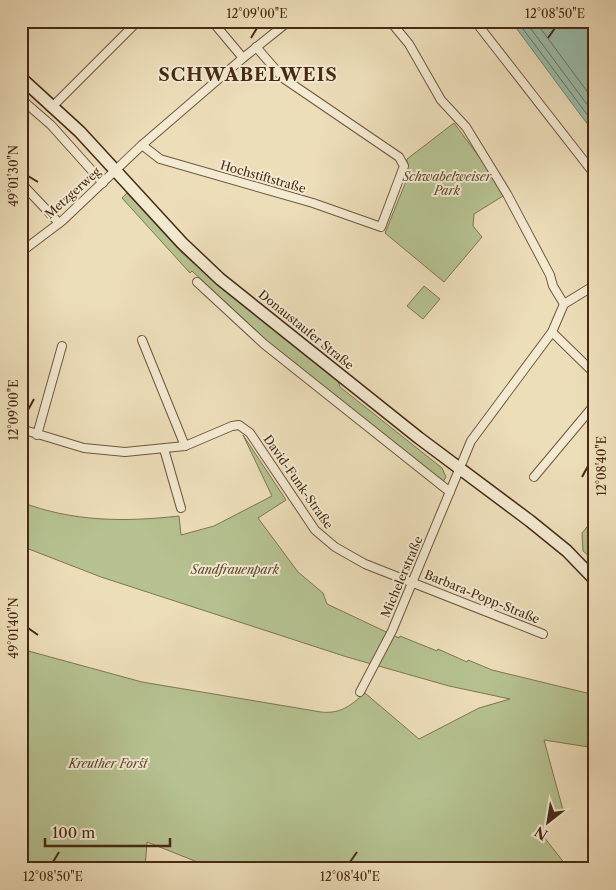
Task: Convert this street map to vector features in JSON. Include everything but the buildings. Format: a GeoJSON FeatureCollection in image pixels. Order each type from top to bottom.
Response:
{"type":"FeatureCollection","features":[{"type":"Feature","properties":{"kind":"main road","name":"Donaustaufer Straße"},"geometry":{"type":"LineString","coordinates":[[21,78],[53,106],[116,170],[205,265],[460,469],[567,551],[595,580]]}},
{"type":"Feature","properties":{"kind":"street"},"geometry":{"type":"LineString","coordinates":[[53,106],[138,21]]}},
{"type":"Feature","properties":{"kind":"street"},"geometry":{"type":"LineString","coordinates":[[212,21],[243,58]]}},
{"type":"Feature","properties":{"kind":"street","name":"Metzgerweg"},"geometry":{"type":"LineString","coordinates":[[21,252],[59,223],[142,145],[243,58],[290,21]]}},
{"type":"Feature","properties":{"kind":"street"},"geometry":{"type":"LineString","coordinates":[[390,21],[409,44],[441,100],[466,127],[507,194],[564,304],[595,285]]}},
{"type":"Feature","properties":{"kind":"street"},"geometry":{"type":"LineString","coordinates":[[475,21],[595,175]]}},
{"type":"Feature","properties":{"kind":"street","name":"Hochstiftstraße"},"geometry":{"type":"LineString","coordinates":[[142,145],[160,160],[313,203],[381,227],[403,175],[404,166],[399,157],[283,78],[256,48]]}},
{"type":"Feature","properties":{"kind":"street"},"geometry":{"type":"LineString","coordinates":[[21,99],[50,125],[103,183]]}},
{"type":"Feature","properties":{"kind":"street"},"geometry":{"type":"LineString","coordinates":[[21,183],[59,223]]}},
{"type":"Feature","properties":{"kind":"street"},"geometry":{"type":"LineString","coordinates":[[197,282],[289,365],[450,492]]}},
{"type":"Feature","properties":{"kind":"street","name":"Michelerstraße"},"geometry":{"type":"LineString","coordinates":[[360,692],[392,630],[478,430],[552,332],[564,304]]}},
{"type":"Feature","properties":{"kind":"street"},"geometry":{"type":"LineString","coordinates":[[552,332],[595,374]]}},
{"type":"Feature","properties":{"kind":"street"},"geometry":{"type":"LineString","coordinates":[[142,340],[184,446]]}},
{"type":"Feature","properties":{"kind":"street"},"geometry":{"type":"LineString","coordinates":[[37,436],[62,346]]}},
{"type":"Feature","properties":{"kind":"street"},"geometry":{"type":"LineString","coordinates":[[534,477],[595,404]]}},
{"type":"Feature","properties":{"kind":"street","name":"David-Funk-Straße"},"geometry":{"type":"LineString","coordinates":[[21,429],[37,436],[101,451],[145,451],[184,446],[232,426],[239,425],[245,428],[308,519],[325,540],[365,564],[413,581]]}},
{"type":"Feature","properties":{"kind":"street"},"geometry":{"type":"LineString","coordinates":[[164,449],[181,508]]}},
{"type":"Feature","properties":{"kind":"street","name":"Barbara-Popp-Straße"},"geometry":{"type":"LineString","coordinates":[[413,581],[543,634]]}},
{"type":"Feature","properties":{"kind":"green space","name":"Schwabelweiser Park"},"geometry":{"type":"Polygon","coordinates":[[[454,123],[483,162],[503,196],[474,214],[473,226],[482,237],[444,282],[385,233],[407,179],[407,159],[454,123]]]}},
{"type":"Feature","properties":{"kind":"green space"},"geometry":{"type":"Polygon","coordinates":[[[127,193],[182,253],[206,274],[338,381],[340,387],[442,468],[446,477],[443,482],[272,345],[270,347],[266,344],[267,341],[192,271],[190,273],[122,198],[127,193]]]}},
{"type":"Feature","properties":{"kind":"green space"},"geometry":{"type":"Polygon","coordinates":[[[424,286],[440,299],[423,319],[407,306],[424,286]]]}},
{"type":"Feature","properties":{"kind":"green space","name":"Kreuther Forst"},"geometry":{"type":"Polygon","coordinates":[[[243,435],[286,500],[258,518],[298,572],[323,593],[327,604],[399,638],[400,636],[437,651],[438,649],[467,662],[468,660],[492,670],[595,695],[595,748],[544,740],[563,810],[540,832],[569,869],[215,869],[147,842],[145,869],[21,869],[21,649],[142,682],[321,712],[334,712],[345,708],[365,693],[419,739],[479,708],[510,699],[449,686],[347,657],[101,577],[21,546],[21,502],[41,509],[99,519],[179,516],[181,535],[214,526],[272,496],[243,435]]]}},
{"type":"Feature","properties":{"kind":"green space"},"geometry":{"type":"Polygon","coordinates":[[[595,517],[595,561],[583,551],[582,533],[595,517]]]}},
{"type":"Feature","properties":{"kind":"water"},"geometry":{"type":"Polygon","coordinates":[[[511,21],[595,21],[595,133],[582,117],[511,21]]]}},
{"type":"Feature","properties":{"kind":"district","name":"SCHWABELWEIS"},"geometry":{"type":"Point","coordinates":[248,75]}},
{"type":"Feature","properties":{"kind":"park label","name":"Sandfrauenpark"},"geometry":{"type":"Point","coordinates":[235,570]}}]}
